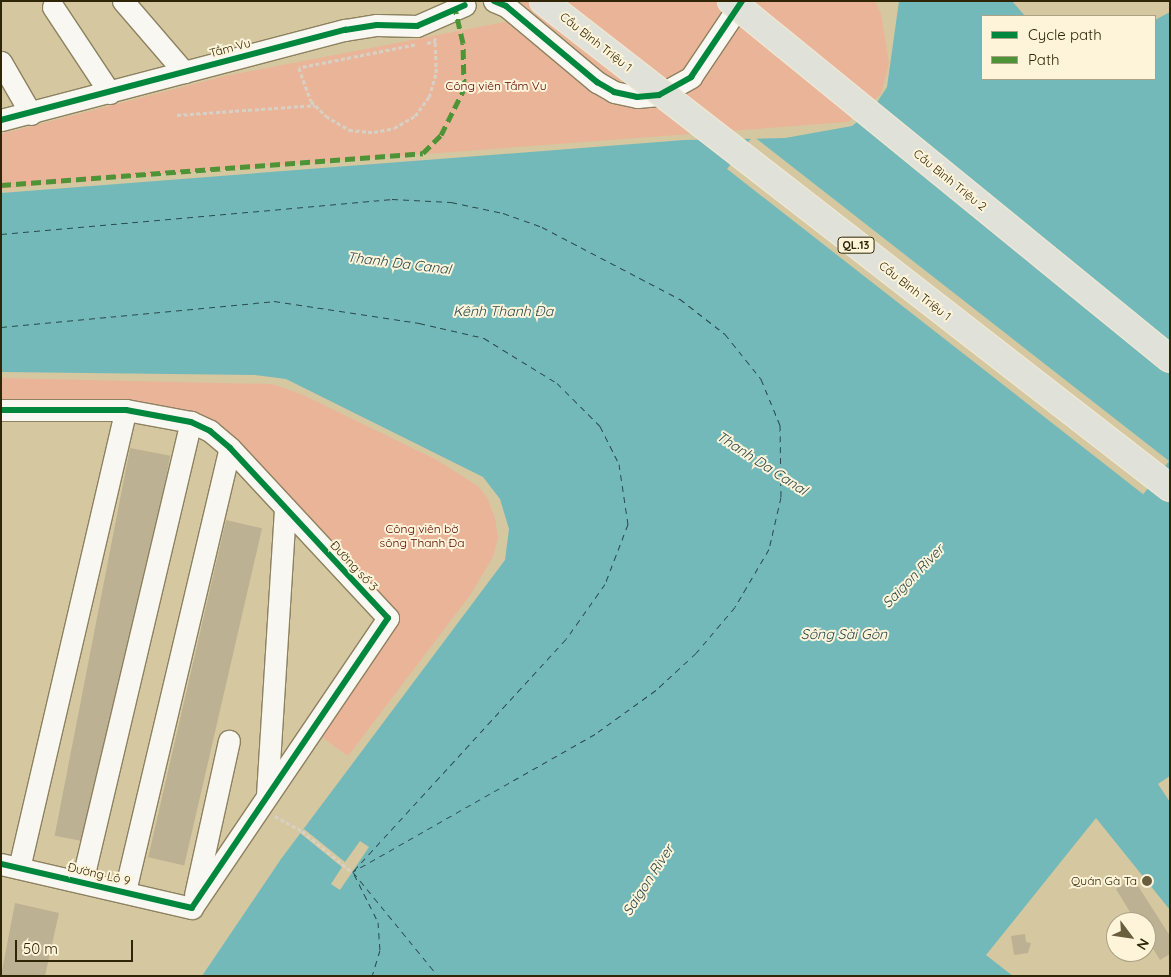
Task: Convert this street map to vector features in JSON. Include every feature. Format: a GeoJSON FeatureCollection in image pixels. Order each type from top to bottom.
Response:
{"type":"FeatureCollection","features":[{"type":"Feature","properties":{"kind":"main road","name":"Cầu Bình Triệu 1"},"geometry":{"type":"LineString","coordinates":[[543,1],[1170,488]]}},
{"type":"Feature","properties":{"kind":"main road","name":"Cầu Bình Triệu 1"},"geometry":{"type":"LineString","coordinates":[[565,1],[1170,472]]}},
{"type":"Feature","properties":{"kind":"main road","name":"Cầu Bình Triệu 2"},"geometry":{"type":"LineString","coordinates":[[730,1],[1170,359]]}},
{"type":"Feature","properties":{"kind":"street"},"geometry":{"type":"LineString","coordinates":[[123,1],[184,72]]}},
{"type":"Feature","properties":{"kind":"street"},"geometry":{"type":"LineString","coordinates":[[464,3],[479,13],[491,1]]}},
{"type":"Feature","properties":{"kind":"street"},"geometry":{"type":"LineString","coordinates":[[494,1],[506,6],[597,82],[614,92],[637,97],[659,95],[691,77],[742,1]]}},
{"type":"Feature","properties":{"kind":"street","name":"Tầm Vu"},"geometry":{"type":"LineString","coordinates":[[1,120],[31,114],[345,30],[377,25],[417,26],[464,3]]}},
{"type":"Feature","properties":{"kind":"street"},"geometry":{"type":"LineString","coordinates":[[53,7],[110,93]]}},
{"type":"Feature","properties":{"kind":"street"},"geometry":{"type":"LineString","coordinates":[[1,62],[31,114]]}},
{"type":"Feature","properties":{"kind":"street","name":"Đường số 3"},"geometry":{"type":"LineString","coordinates":[[1,410],[126,410],[191,422],[210,431],[230,448],[388,618],[192,908]]}},
{"type":"Feature","properties":{"kind":"street"},"geometry":{"type":"LineString","coordinates":[[10,866],[126,410]]}},
{"type":"Feature","properties":{"kind":"street"},"geometry":{"type":"LineString","coordinates":[[82,882],[191,422]]}},
{"type":"Feature","properties":{"kind":"street"},"geometry":{"type":"LineString","coordinates":[[125,891],[230,448]]}},
{"type":"Feature","properties":{"kind":"street"},"geometry":{"type":"LineString","coordinates":[[264,801],[284,508]]}},
{"type":"Feature","properties":{"kind":"street"},"geometry":{"type":"LineString","coordinates":[[192,908],[229,741]]}},
{"type":"Feature","properties":{"kind":"street","name":"Đường Lô 9"},"geometry":{"type":"LineString","coordinates":[[10,866],[192,908]]}},
{"type":"Feature","properties":{"kind":"path"},"geometry":{"type":"LineString","coordinates":[[416,45],[299,68],[314,104],[326,116],[349,130],[374,132],[401,124],[415,116],[429,97],[438,54],[436,41],[426,43]]}},
{"type":"Feature","properties":{"kind":"path"},"geometry":{"type":"LineString","coordinates":[[177,115],[314,104]]}},
{"type":"Feature","properties":{"kind":"path"},"geometry":{"type":"LineString","coordinates":[[264,801],[352,872]]}},
{"type":"Feature","properties":{"kind":"green space"},"geometry":{"type":"Polygon","coordinates":[[[519,1],[730,1],[692,62],[668,82],[638,87],[609,77],[519,1]]]}},
{"type":"Feature","properties":{"kind":"green space","name":"Công viên Tầm Vu"},"geometry":{"type":"Polygon","coordinates":[[[754,1],[875,1],[881,14],[889,63],[881,94],[848,122],[176,173],[1,189],[1,134],[225,76],[505,22],[512,22],[630,106],[670,103],[701,83],[754,1]]]}},
{"type":"Feature","properties":{"kind":"green space","name":"Công viên bờ sông Thanh Đa"},"geometry":{"type":"Polygon","coordinates":[[[1,378],[272,384],[301,394],[437,460],[478,486],[487,497],[495,518],[498,538],[493,557],[471,594],[348,756],[319,735],[397,622],[214,425],[1,401],[1,378]]]}},
{"type":"Feature","properties":{"kind":"water","name":"Sông Sài Gòn"},"geometry":{"type":"Polygon","coordinates":[[[899,1],[1012,1],[1024,15],[981,15],[981,80],[1156,80],[1156,19],[1170,12],[1170,776],[1158,784],[1170,802],[1170,910],[1096,818],[986,955],[1013,976],[202,976],[281,859],[505,560],[509,529],[500,499],[483,477],[286,379],[255,375],[1,372],[1,193],[684,140],[785,138],[852,126],[872,110],[887,87],[899,1]]]}},
{"type":"Feature","properties":{"kind":"pier"},"geometry":{"type":"Polygon","coordinates":[[[753,136],[1169,461],[1143,494],[727,169],[753,136]]]}},
{"type":"Feature","properties":{"kind":"pier"},"geometry":{"type":"Polygon","coordinates":[[[304,829],[345,862],[360,841],[369,847],[340,890],[331,884],[342,867],[300,833],[304,829]]]}},
{"type":"Feature","properties":{"kind":"building"},"geometry":{"type":"Polygon","coordinates":[[[130,448],[170,456],[95,844],[55,836],[130,448]]]}},
{"type":"Feature","properties":{"kind":"building"},"geometry":{"type":"Polygon","coordinates":[[[226,520],[262,528],[184,865],[148,857],[226,520]]]}},
{"type":"Feature","properties":{"kind":"building"},"geometry":{"type":"Polygon","coordinates":[[[1133,878],[1155,912],[1130,912],[1116,889],[1133,878]]]}},
{"type":"Feature","properties":{"kind":"building"},"geometry":{"type":"Polygon","coordinates":[[[15,903],[59,913],[45,976],[1,976],[15,903]]]}},
{"type":"Feature","properties":{"kind":"building"},"geometry":{"type":"Polygon","coordinates":[[[1156,914],[1170,936],[1170,954],[1160,960],[1156,953],[1156,914]]]}},
{"type":"Feature","properties":{"kind":"building"},"geometry":{"type":"Polygon","coordinates":[[[1025,934],[1026,942],[1031,943],[1028,953],[1014,955],[1011,936],[1025,934]]]}},
{"type":"Feature","properties":{"kind":"ferry route"},"geometry":{"type":"LineString","coordinates":[[1,234],[392,199],[451,202],[503,213],[542,227],[680,299],[725,334],[761,379],[780,425],[781,497],[769,549],[735,607],[696,653],[656,690],[595,734],[352,872]]}},
{"type":"Feature","properties":{"kind":"ferry route"},"geometry":{"type":"LineString","coordinates":[[1,327],[274,301],[419,323],[484,338],[557,383],[600,426],[619,464],[628,524],[605,584],[566,639],[354,870]]}},
{"type":"Feature","properties":{"kind":"ferry route"},"geometry":{"type":"LineString","coordinates":[[353,872],[438,976]]}},
{"type":"Feature","properties":{"kind":"ferry route"},"geometry":{"type":"LineString","coordinates":[[354,874],[378,922],[380,950],[372,976]]}},
{"type":"Feature","properties":{"kind":"marked path"},"geometry":{"type":"LineString","coordinates":[[1,185],[423,153],[441,135],[464,89],[463,43],[455,9]]}},
{"type":"Feature","properties":{"kind":"cycle path"},"geometry":{"type":"LineString","coordinates":[[494,1],[506,6],[597,82],[614,92],[637,97],[659,95],[691,77],[742,1]]}},
{"type":"Feature","properties":{"kind":"cycle path"},"geometry":{"type":"LineString","coordinates":[[1,120],[345,30],[377,25],[417,26],[465,5]]}},
{"type":"Feature","properties":{"kind":"cycle path"},"geometry":{"type":"LineString","coordinates":[[1,410],[126,410],[191,422],[210,431],[230,448],[388,618],[192,908],[1,864]]}},
{"type":"Feature","properties":{"kind":"place","name":"Quán Gà Ta"},"geometry":{"type":"Point","coordinates":[1147,881]}},
{"type":"Feature","properties":{"kind":"water label","name":"Thanh Da Canal"},"geometry":{"type":"Point","coordinates":[399,263]}},
{"type":"Feature","properties":{"kind":"water label","name":"Kênh Thanh Đa"},"geometry":{"type":"Point","coordinates":[503,311]}},
{"type":"Feature","properties":{"kind":"water label","name":"Thanh Da Canal"},"geometry":{"type":"Point","coordinates":[762,463]}},
{"type":"Feature","properties":{"kind":"water label","name":"Saigon River"},"geometry":{"type":"Point","coordinates":[913,576]}},
{"type":"Feature","properties":{"kind":"water label","name":"Saigon River"},"geometry":{"type":"Point","coordinates":[648,880]}}]}
